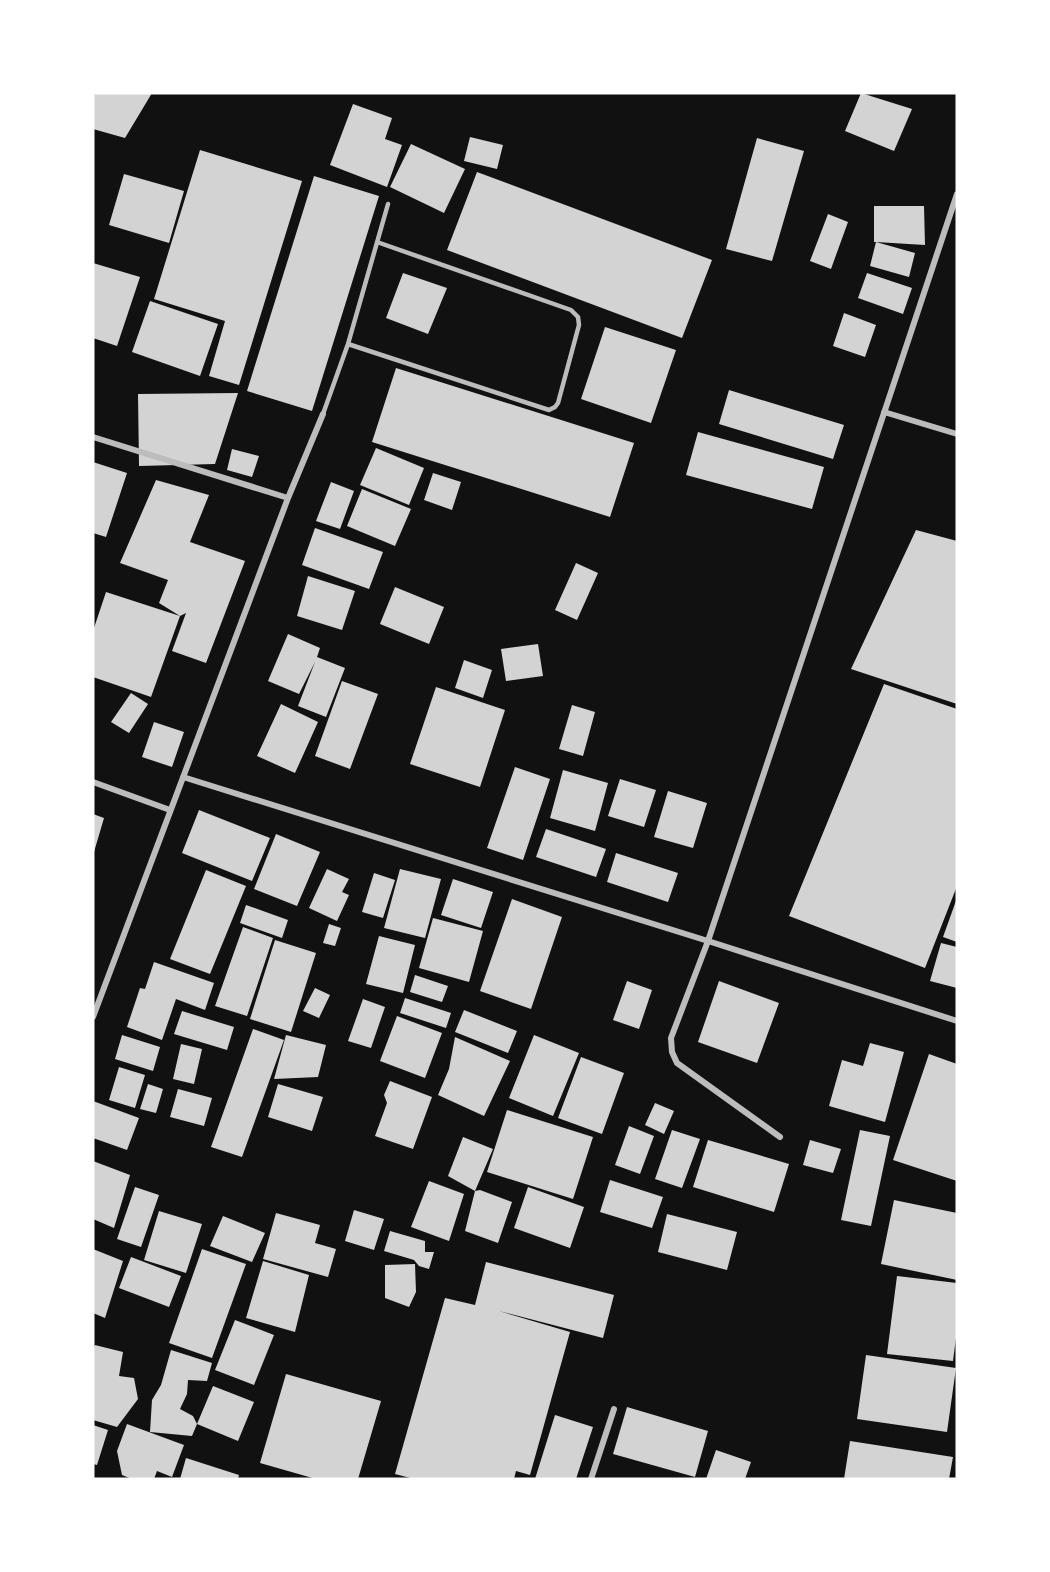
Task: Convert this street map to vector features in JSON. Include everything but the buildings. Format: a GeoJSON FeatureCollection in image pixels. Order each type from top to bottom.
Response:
{"type":"FeatureCollection","features":[{"type":"Feature","properties":{"kind":"street"},"geometry":{"type":"LineString","coordinates":[[780,1137],[677,1063],[672,1052],[671,1038],[708,941],[957,194]]}},
{"type":"Feature","properties":{"kind":"street"},"geometry":{"type":"LineString","coordinates":[[884,412],[957,434]]}},
{"type":"Feature","properties":{"kind":"street"},"geometry":{"type":"LineString","coordinates":[[93,1017],[288,498],[323,414]]}},
{"type":"Feature","properties":{"kind":"street"},"geometry":{"type":"LineString","coordinates":[[93,437],[288,498]]}},
{"type":"Feature","properties":{"kind":"street"},"geometry":{"type":"LineString","coordinates":[[183,777],[957,1021]]}},
{"type":"Feature","properties":{"kind":"street"},"geometry":{"type":"LineString","coordinates":[[93,782],[170,810]]}},
{"type":"Feature","properties":{"kind":"street"},"geometry":{"type":"LineString","coordinates":[[591,1479],[614,1409]]}},
{"type":"Feature","properties":{"kind":"lane"},"geometry":{"type":"LineString","coordinates":[[323,414],[348,344],[388,204]]}},
{"type":"Feature","properties":{"kind":"lane"},"geometry":{"type":"LineString","coordinates":[[348,344],[549,410],[558,403],[579,325],[578,317],[571,310],[377,242]]}}]}
